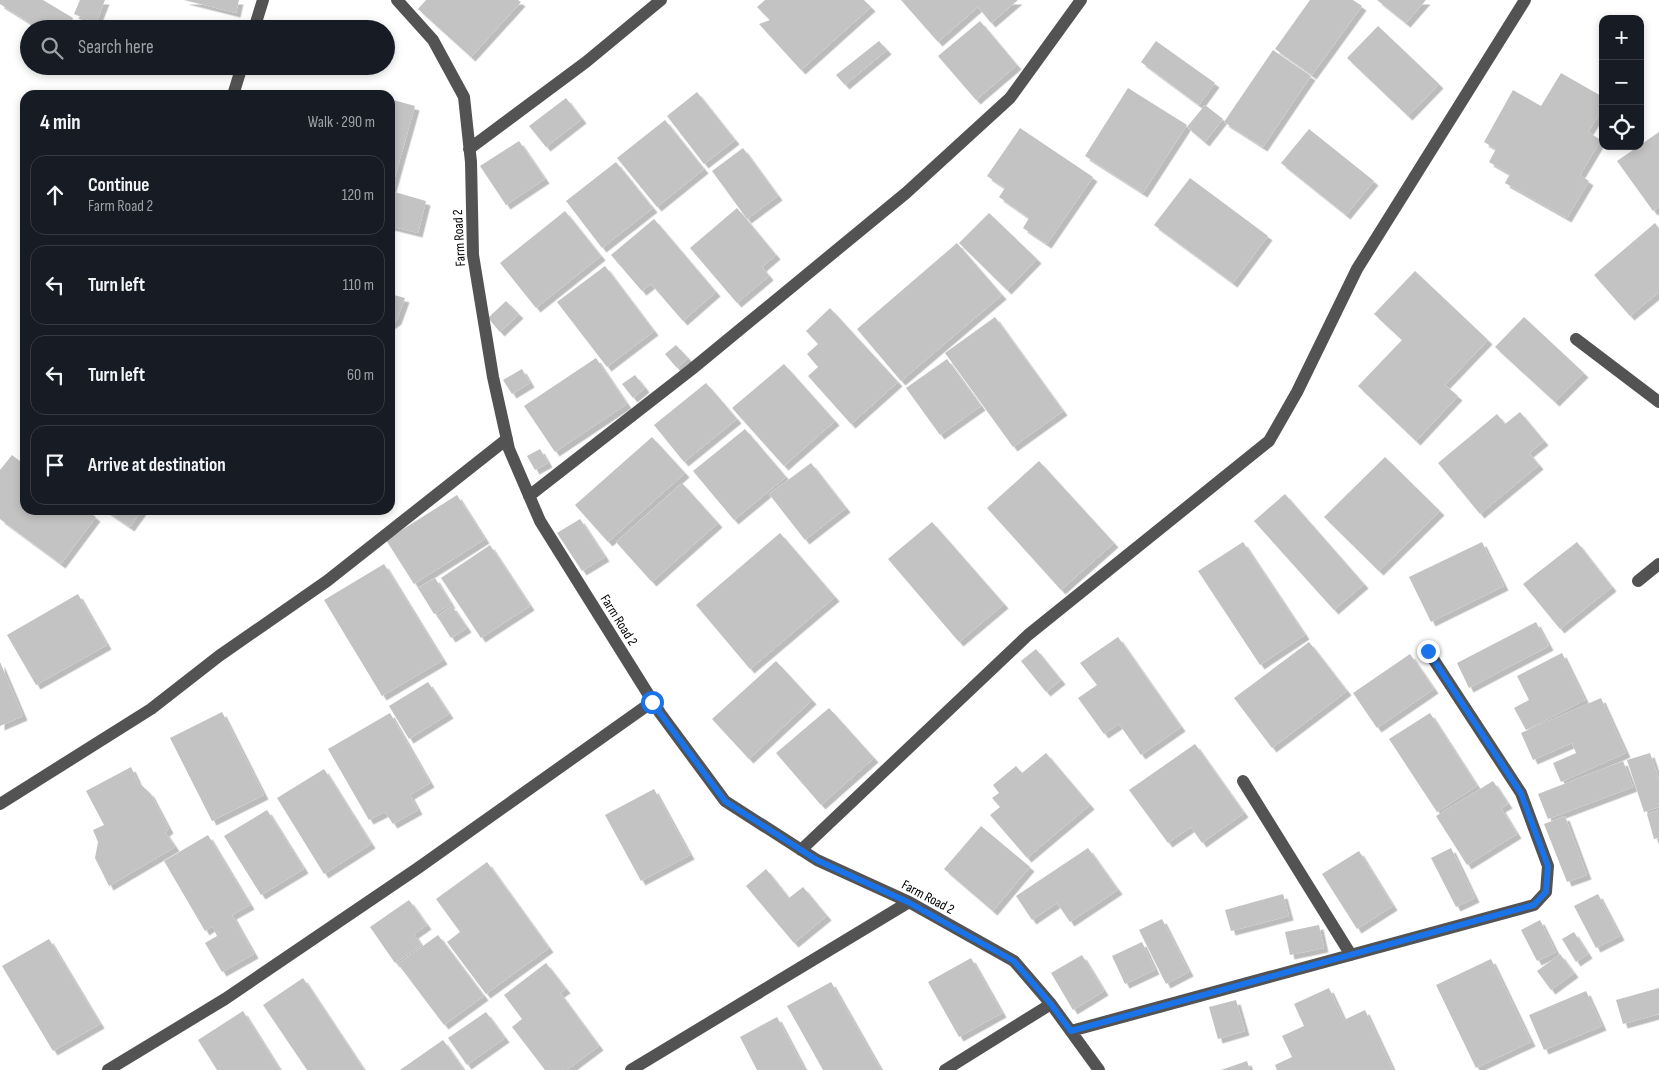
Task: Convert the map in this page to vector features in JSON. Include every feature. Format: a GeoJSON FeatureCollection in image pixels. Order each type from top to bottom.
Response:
{"type":"FeatureCollection","features":[{"type":"Feature","properties":{"kind":"street"},"geometry":{"type":"LineString","coordinates":[[257,20],[263,0]]}},
{"type":"Feature","properties":{"kind":"street","name":"Farm Road 2"},"geometry":{"type":"LineString","coordinates":[[397,0],[433,40],[464,97],[469,149],[473,255],[493,378],[509,449],[540,520],[652,702],[725,801],[817,860],[908,902],[1014,961],[1051,1004],[1099,1070]]}},
{"type":"Feature","properties":{"kind":"street"},"geometry":{"type":"LineString","coordinates":[[469,149],[586,62],[661,0]]}},
{"type":"Feature","properties":{"kind":"street"},"geometry":{"type":"LineString","coordinates":[[529,496],[692,369],[906,193],[1010,98],[1081,0]]}},
{"type":"Feature","properties":{"kind":"street"},"geometry":{"type":"LineString","coordinates":[[801,850],[1028,635],[1268,441],[1298,392],[1357,268],[1525,0]]}},
{"type":"Feature","properties":{"kind":"street"},"geometry":{"type":"LineString","coordinates":[[235,90],[239,75]]}},
{"type":"Feature","properties":{"kind":"street"},"geometry":{"type":"LineString","coordinates":[[1576,339],[1659,402]]}},
{"type":"Feature","properties":{"kind":"street"},"geometry":{"type":"LineString","coordinates":[[0,804],[151,709],[219,656],[326,581],[507,439]]}},
{"type":"Feature","properties":{"kind":"street"},"geometry":{"type":"LineString","coordinates":[[1638,581],[1659,564]]}},
{"type":"Feature","properties":{"kind":"street"},"geometry":{"type":"LineString","coordinates":[[1071,1031],[1534,905],[1546,892],[1548,866],[1521,793],[1428,651]]}},
{"type":"Feature","properties":{"kind":"street"},"geometry":{"type":"LineString","coordinates":[[108,1070],[225,999],[410,874],[652,702]]}},
{"type":"Feature","properties":{"kind":"street"},"geometry":{"type":"LineString","coordinates":[[1243,781],[1351,955]]}},
{"type":"Feature","properties":{"kind":"street"},"geometry":{"type":"LineString","coordinates":[[631,1070],[908,902]]}},
{"type":"Feature","properties":{"kind":"street"},"geometry":{"type":"LineString","coordinates":[[945,1070],[1051,1004]]}},
{"type":"Feature","properties":{"kind":"building"},"geometry":{"type":"Polygon","coordinates":[[[0,0],[43,0],[73,18],[72,20],[26,20],[0,4],[0,0]]]}},
{"type":"Feature","properties":{"kind":"building"},"geometry":{"type":"Polygon","coordinates":[[[80,0],[105,0],[97,20],[89,20],[74,14],[80,0]]]}},
{"type":"Feature","properties":{"kind":"building"},"geometry":{"type":"Polygon","coordinates":[[[184,0],[239,0],[236,13],[184,0]]]}},
{"type":"Feature","properties":{"kind":"building"},"geometry":{"type":"Polygon","coordinates":[[[426,0],[518,0],[521,2],[471,57],[418,9],[426,0]]]}},
{"type":"Feature","properties":{"kind":"building"},"geometry":{"type":"Polygon","coordinates":[[[765,0],[864,0],[871,7],[801,70],[759,24],[770,20],[757,7],[765,0]]]}},
{"type":"Feature","properties":{"kind":"building"},"geometry":{"type":"Polygon","coordinates":[[[901,0],[1018,0],[991,23],[978,7],[938,42],[901,0]]]}},
{"type":"Feature","properties":{"kind":"building"},"geometry":{"type":"Polygon","coordinates":[[[1310,0],[1353,0],[1362,6],[1312,75],[1275,49],[1310,0]]]}},
{"type":"Feature","properties":{"kind":"building"},"geometry":{"type":"Polygon","coordinates":[[[1377,0],[1426,0],[1406,23],[1377,0]]]}},
{"type":"Feature","properties":{"kind":"building"},"geometry":{"type":"Polygon","coordinates":[[[980,21],[1017,65],[976,100],[938,56],[980,21]]]}},
{"type":"Feature","properties":{"kind":"building"},"geometry":{"type":"Polygon","coordinates":[[[1378,26],[1439,84],[1408,116],[1347,58],[1378,26]]]}},
{"type":"Feature","properties":{"kind":"building"},"geometry":{"type":"Polygon","coordinates":[[[879,41],[887,50],[845,85],[836,75],[879,41]]]}},
{"type":"Feature","properties":{"kind":"building"},"geometry":{"type":"Polygon","coordinates":[[[1156,41],[1215,83],[1199,105],[1141,62],[1156,41]]]}},
{"type":"Feature","properties":{"kind":"building"},"geometry":{"type":"Polygon","coordinates":[[[1273,50],[1311,76],[1263,147],[1224,122],[1273,50]]]}},
{"type":"Feature","properties":{"kind":"building"},"geometry":{"type":"Polygon","coordinates":[[[1561,73],[1599,95],[1599,114],[1588,132],[1599,139],[1599,143],[1580,175],[1589,181],[1567,218],[1505,183],[1510,174],[1489,162],[1496,149],[1484,142],[1513,90],[1541,106],[1561,73]]]}},
{"type":"Feature","properties":{"kind":"building"},"geometry":{"type":"Polygon","coordinates":[[[1128,88],[1187,125],[1143,193],[1085,156],[1128,88]]]}},
{"type":"Feature","properties":{"kind":"building"},"geometry":{"type":"Polygon","coordinates":[[[697,92],[735,140],[704,164],[667,116],[697,92]]]}},
{"type":"Feature","properties":{"kind":"building"},"geometry":{"type":"Polygon","coordinates":[[[566,98],[582,119],[546,147],[529,126],[566,98]]]}},
{"type":"Feature","properties":{"kind":"building"},"geometry":{"type":"Polygon","coordinates":[[[395,100],[415,106],[395,177],[395,100]]]}},
{"type":"Feature","properties":{"kind":"building"},"geometry":{"type":"Polygon","coordinates":[[[1205,105],[1223,119],[1205,142],[1187,127],[1205,105]]]}},
{"type":"Feature","properties":{"kind":"building"},"geometry":{"type":"Polygon","coordinates":[[[665,120],[704,169],[657,207],[617,158],[665,120]]]}},
{"type":"Feature","properties":{"kind":"building"},"geometry":{"type":"Polygon","coordinates":[[[1020,128],[1093,177],[1047,244],[1023,228],[1029,218],[999,197],[1005,188],[987,176],[1020,128]]]}},
{"type":"Feature","properties":{"kind":"building"},"geometry":{"type":"Polygon","coordinates":[[[1309,129],[1374,181],[1346,215],[1281,163],[1309,129]]]}},
{"type":"Feature","properties":{"kind":"building"},"geometry":{"type":"Polygon","coordinates":[[[1659,132],[1659,207],[1653,211],[1617,161],[1633,150],[1644,150],[1644,142],[1659,132]]]}},
{"type":"Feature","properties":{"kind":"building"},"geometry":{"type":"Polygon","coordinates":[[[519,141],[545,179],[506,205],[480,166],[519,141]]]}},
{"type":"Feature","properties":{"kind":"building"},"geometry":{"type":"Polygon","coordinates":[[[743,148],[778,196],[747,219],[712,171],[743,148]]]}},
{"type":"Feature","properties":{"kind":"building"},"geometry":{"type":"Polygon","coordinates":[[[616,162],[653,208],[602,248],[566,201],[616,162]]]}},
{"type":"Feature","properties":{"kind":"building"},"geometry":{"type":"Polygon","coordinates":[[[1190,178],[1268,236],[1233,283],[1154,225],[1190,178]]]}},
{"type":"Feature","properties":{"kind":"building"},"geometry":{"type":"Polygon","coordinates":[[[395,192],[426,201],[418,233],[395,227],[395,192]]]}},
{"type":"Feature","properties":{"kind":"building"},"geometry":{"type":"Polygon","coordinates":[[[737,208],[776,255],[762,267],[769,276],[737,303],[690,248],[737,208]]]}},
{"type":"Feature","properties":{"kind":"building"},"geometry":{"type":"Polygon","coordinates":[[[565,211],[601,256],[536,308],[500,263],[565,211]]]}},
{"type":"Feature","properties":{"kind":"building"},"geometry":{"type":"Polygon","coordinates":[[[989,213],[1037,259],[1007,290],[959,243],[989,213]]]}},
{"type":"Feature","properties":{"kind":"building"},"geometry":{"type":"Polygon","coordinates":[[[654,219],[716,292],[683,321],[651,284],[642,291],[611,255],[654,219]]]}},
{"type":"Feature","properties":{"kind":"building"},"geometry":{"type":"Polygon","coordinates":[[[1655,223],[1659,228],[1659,292],[1630,316],[1594,275],[1655,223]]]}},
{"type":"Feature","properties":{"kind":"building"},"geometry":{"type":"Polygon","coordinates":[[[957,243],[1002,295],[901,381],[857,329],[957,243]]]}},
{"type":"Feature","properties":{"kind":"building"},"geometry":{"type":"Polygon","coordinates":[[[605,266],[654,331],[607,367],[557,302],[605,266]]]}},
{"type":"Feature","properties":{"kind":"building"},"geometry":{"type":"Polygon","coordinates":[[[1415,271],[1488,340],[1445,385],[1458,396],[1416,441],[1358,386],[1402,340],[1374,314],[1415,271]]]}},
{"type":"Feature","properties":{"kind":"building"},"geometry":{"type":"Polygon","coordinates":[[[395,295],[405,298],[395,321],[395,295]]]}},
{"type":"Feature","properties":{"kind":"building"},"geometry":{"type":"Polygon","coordinates":[[[506,301],[519,314],[500,332],[488,318],[506,301]]]}},
{"type":"Feature","properties":{"kind":"building"},"geometry":{"type":"Polygon","coordinates":[[[830,308],[898,382],[851,424],[808,376],[818,367],[807,354],[818,344],[806,331],[830,308]]]}},
{"type":"Feature","properties":{"kind":"building"},"geometry":{"type":"Polygon","coordinates":[[[995,317],[1063,411],[1013,447],[945,353],[995,317]]]}},
{"type":"Feature","properties":{"kind":"building"},"geometry":{"type":"Polygon","coordinates":[[[1524,317],[1584,373],[1555,402],[1495,347],[1524,317]]]}},
{"type":"Feature","properties":{"kind":"building"},"geometry":{"type":"Polygon","coordinates":[[[676,345],[688,358],[677,368],[665,354],[676,345]]]}},
{"type":"Feature","properties":{"kind":"building"},"geometry":{"type":"Polygon","coordinates":[[[596,358],[627,404],[555,452],[524,406],[596,358]]]}},
{"type":"Feature","properties":{"kind":"building"},"geometry":{"type":"Polygon","coordinates":[[[947,359],[981,406],[940,435],[906,388],[947,359]]]}},
{"type":"Feature","properties":{"kind":"building"},"geometry":{"type":"Polygon","coordinates":[[[784,364],[835,421],[784,466],[732,408],[784,364]]]}},
{"type":"Feature","properties":{"kind":"building"},"geometry":{"type":"Polygon","coordinates":[[[522,369],[530,383],[512,394],[503,380],[522,369]]]}},
{"type":"Feature","properties":{"kind":"building"},"geometry":{"type":"Polygon","coordinates":[[[635,375],[645,388],[633,398],[622,384],[635,375]]]}},
{"type":"Feature","properties":{"kind":"building"},"geometry":{"type":"Polygon","coordinates":[[[706,383],[737,419],[684,462],[654,425],[706,383]]]}},
{"type":"Feature","properties":{"kind":"building"},"geometry":{"type":"Polygon","coordinates":[[[1520,412],[1544,441],[1529,453],[1539,465],[1480,514],[1438,463],[1497,414],[1505,424],[1520,412]]]}},
{"type":"Feature","properties":{"kind":"building"},"geometry":{"type":"Polygon","coordinates":[[[745,429],[786,477],[734,520],[693,471],[745,429]]]}},
{"type":"Feature","properties":{"kind":"building"},"geometry":{"type":"Polygon","coordinates":[[[652,437],[685,473],[608,542],[575,505],[652,437]]]}},
{"type":"Feature","properties":{"kind":"building"},"geometry":{"type":"Polygon","coordinates":[[[540,449],[548,463],[535,470],[527,456],[540,449]]]}},
{"type":"Feature","properties":{"kind":"building"},"geometry":{"type":"Polygon","coordinates":[[[12,455],[20,461],[20,515],[93,515],[96,517],[61,564],[0,519],[0,470],[12,455]]]}},
{"type":"Feature","properties":{"kind":"building"},"geometry":{"type":"Polygon","coordinates":[[[1385,457],[1440,511],[1379,571],[1324,517],[1385,457]]]}},
{"type":"Feature","properties":{"kind":"building"},"geometry":{"type":"Polygon","coordinates":[[[1039,461],[1114,543],[1061,590],[987,508],[1039,461]]]}},
{"type":"Feature","properties":{"kind":"building"},"geometry":{"type":"Polygon","coordinates":[[[811,463],[846,508],[805,540],[769,494],[811,463]]]}},
{"type":"Feature","properties":{"kind":"building"},"geometry":{"type":"Polygon","coordinates":[[[682,483],[718,523],[652,582],[616,542],[682,483]]]}},
{"type":"Feature","properties":{"kind":"building"},"geometry":{"type":"Polygon","coordinates":[[[1285,494],[1364,584],[1334,610],[1254,521],[1285,494]]]}},
{"type":"Feature","properties":{"kind":"building"},"geometry":{"type":"Polygon","coordinates":[[[457,495],[485,539],[414,584],[386,540],[457,495]]]}},
{"type":"Feature","properties":{"kind":"building"},"geometry":{"type":"Polygon","coordinates":[[[112,515],[138,515],[130,527],[112,515]]]}},
{"type":"Feature","properties":{"kind":"building"},"geometry":{"type":"Polygon","coordinates":[[[580,519],[605,557],[582,571],[557,533],[580,519]]]}},
{"type":"Feature","properties":{"kind":"building"},"geometry":{"type":"Polygon","coordinates":[[[932,522],[1004,604],[959,642],[888,559],[932,522]]]}},
{"type":"Feature","properties":{"kind":"building"},"geometry":{"type":"Polygon","coordinates":[[[780,533],[835,597],[750,669],[696,605],[780,533]]]}},
{"type":"Feature","properties":{"kind":"building"},"geometry":{"type":"Polygon","coordinates":[[[1243,542],[1305,635],[1260,665],[1198,571],[1243,542]]]}},
{"type":"Feature","properties":{"kind":"building"},"geometry":{"type":"Polygon","coordinates":[[[1482,542],[1504,586],[1431,622],[1409,577],[1482,542]]]}},
{"type":"Feature","properties":{"kind":"building"},"geometry":{"type":"Polygon","coordinates":[[[1577,542],[1612,587],[1560,629],[1523,584],[1577,542]]]}},
{"type":"Feature","properties":{"kind":"building"},"geometry":{"type":"Polygon","coordinates":[[[490,545],[530,606],[481,638],[441,578],[490,545]]]}},
{"type":"Feature","properties":{"kind":"building"},"geometry":{"type":"Polygon","coordinates":[[[384,564],[443,660],[382,696],[324,600],[384,564]]]}},
{"type":"Feature","properties":{"kind":"building"},"geometry":{"type":"Polygon","coordinates":[[[435,578],[451,604],[434,614],[418,588],[435,578]]]}},
{"type":"Feature","properties":{"kind":"building"},"geometry":{"type":"Polygon","coordinates":[[[78,594],[107,645],[36,685],[7,635],[78,594]]]}},
{"type":"Feature","properties":{"kind":"building"},"geometry":{"type":"Polygon","coordinates":[[[452,606],[467,628],[451,638],[437,616],[452,606]]]}},
{"type":"Feature","properties":{"kind":"building"},"geometry":{"type":"Polygon","coordinates":[[[1536,622],[1549,646],[1469,688],[1457,663],[1536,622]]]}},
{"type":"Feature","properties":{"kind":"building"},"geometry":{"type":"Polygon","coordinates":[[[1118,637],[1181,727],[1141,755],[1119,724],[1104,734],[1078,698],[1097,685],[1080,663],[1118,637]]]}},
{"type":"Feature","properties":{"kind":"building"},"geometry":{"type":"Polygon","coordinates":[[[1309,642],[1347,691],[1272,748],[1234,698],[1309,642]]]}},
{"type":"Feature","properties":{"kind":"building"},"geometry":{"type":"Polygon","coordinates":[[[1036,649],[1061,680],[1046,692],[1021,661],[1036,649]]]}},
{"type":"Feature","properties":{"kind":"building"},"geometry":{"type":"Polygon","coordinates":[[[1562,653],[1585,700],[1526,730],[1514,708],[1529,700],[1517,676],[1562,653]]]}},
{"type":"Feature","properties":{"kind":"building"},"geometry":{"type":"Polygon","coordinates":[[[1410,654],[1434,689],[1377,728],[1353,693],[1410,654]]]}},
{"type":"Feature","properties":{"kind":"building"},"geometry":{"type":"Polygon","coordinates":[[[776,661],[812,700],[749,759],[712,719],[776,661]]]}},
{"type":"Feature","properties":{"kind":"building"},"geometry":{"type":"Polygon","coordinates":[[[0,662],[23,716],[0,726],[0,662]]]}},
{"type":"Feature","properties":{"kind":"building"},"geometry":{"type":"Polygon","coordinates":[[[428,682],[449,714],[409,739],[389,706],[428,682]]]}},
{"type":"Feature","properties":{"kind":"building"},"geometry":{"type":"Polygon","coordinates":[[[1601,698],[1626,753],[1561,782],[1553,763],[1576,753],[1572,743],[1533,760],[1521,733],[1601,698]]]}},
{"type":"Feature","properties":{"kind":"building"},"geometry":{"type":"Polygon","coordinates":[[[829,708],[874,758],[821,805],[776,753],[829,708]]]}},
{"type":"Feature","properties":{"kind":"building"},"geometry":{"type":"Polygon","coordinates":[[[222,712],[264,795],[212,821],[170,738],[222,712]]]}},
{"type":"Feature","properties":{"kind":"building"},"geometry":{"type":"Polygon","coordinates":[[[390,713],[430,783],[410,795],[418,810],[393,824],[385,812],[369,820],[328,749],[390,713]]]}},
{"type":"Feature","properties":{"kind":"building"},"geometry":{"type":"Polygon","coordinates":[[[1430,713],[1477,786],[1437,812],[1389,739],[1430,713]]]}},
{"type":"Feature","properties":{"kind":"building"},"geometry":{"type":"Polygon","coordinates":[[[1195,744],[1244,813],[1202,843],[1191,827],[1168,843],[1129,790],[1195,744]]]}},
{"type":"Feature","properties":{"kind":"building"},"geometry":{"type":"Polygon","coordinates":[[[1046,753],[1090,805],[1027,858],[990,815],[1000,807],[992,798],[999,793],[993,785],[1016,766],[1022,773],[1046,753]]]}},
{"type":"Feature","properties":{"kind":"building"},"geometry":{"type":"Polygon","coordinates":[[[1650,753],[1659,779],[1659,807],[1644,812],[1627,760],[1650,753]]]}},
{"type":"Feature","properties":{"kind":"building"},"geometry":{"type":"Polygon","coordinates":[[[1623,761],[1633,787],[1548,819],[1538,794],[1623,761]]]}},
{"type":"Feature","properties":{"kind":"building"},"geometry":{"type":"Polygon","coordinates":[[[131,767],[138,782],[150,793],[169,829],[165,832],[175,847],[109,886],[95,858],[98,842],[93,830],[104,825],[86,791],[131,767]]]}},
{"type":"Feature","properties":{"kind":"building"},"geometry":{"type":"Polygon","coordinates":[[[324,769],[371,844],[324,874],[277,798],[324,769]]]}},
{"type":"Feature","properties":{"kind":"building"},"geometry":{"type":"Polygon","coordinates":[[[1493,781],[1508,804],[1501,808],[1517,834],[1467,865],[1436,816],[1493,781]]]}},
{"type":"Feature","properties":{"kind":"building"},"geometry":{"type":"Polygon","coordinates":[[[654,789],[690,855],[641,881],[605,815],[654,789]]]}},
{"type":"Feature","properties":{"kind":"building"},"geometry":{"type":"Polygon","coordinates":[[[267,810],[304,869],[261,895],[224,836],[267,810]]]}},
{"type":"Feature","properties":{"kind":"building"},"geometry":{"type":"Polygon","coordinates":[[[1659,810],[1659,838],[1654,839],[1647,814],[1659,810]]]}},
{"type":"Feature","properties":{"kind":"building"},"geometry":{"type":"Polygon","coordinates":[[[1565,816],[1587,875],[1567,882],[1544,824],[1565,816]]]}},
{"type":"Feature","properties":{"kind":"building"},"geometry":{"type":"Polygon","coordinates":[[[981,826],[1030,867],[993,911],[944,869],[981,826]]]}},
{"type":"Feature","properties":{"kind":"building"},"geometry":{"type":"Polygon","coordinates":[[[208,835],[250,905],[232,915],[254,954],[222,972],[205,943],[217,936],[212,926],[205,931],[164,861],[208,835]]]}},
{"type":"Feature","properties":{"kind":"building"},"geometry":{"type":"Polygon","coordinates":[[[1088,848],[1118,890],[1070,922],[1057,903],[1032,920],[1016,896],[1088,848]]]}},
{"type":"Feature","properties":{"kind":"building"},"geometry":{"type":"Polygon","coordinates":[[[1451,848],[1475,898],[1456,907],[1431,858],[1451,848]]]}},
{"type":"Feature","properties":{"kind":"building"},"geometry":{"type":"Polygon","coordinates":[[[1359,851],[1393,906],[1357,929],[1322,874],[1359,851]]]}},
{"type":"Feature","properties":{"kind":"building"},"geometry":{"type":"Polygon","coordinates":[[[487,862],[549,948],[486,994],[447,942],[460,932],[436,899],[487,862]]]}},
{"type":"Feature","properties":{"kind":"building"},"geometry":{"type":"Polygon","coordinates":[[[766,869],[789,898],[803,887],[827,916],[794,943],[746,886],[766,869]]]}},
{"type":"Feature","properties":{"kind":"building"},"geometry":{"type":"Polygon","coordinates":[[[1283,894],[1289,916],[1231,931],[1225,910],[1283,894]]]}},
{"type":"Feature","properties":{"kind":"building"},"geometry":{"type":"Polygon","coordinates":[[[1598,894],[1620,936],[1596,948],[1574,906],[1598,894]]]}},
{"type":"Feature","properties":{"kind":"building"},"geometry":{"type":"Polygon","coordinates":[[[409,900],[427,925],[414,934],[421,945],[395,963],[370,927],[409,900]]]}},
{"type":"Feature","properties":{"kind":"building"},"geometry":{"type":"Polygon","coordinates":[[[1162,919],[1189,972],[1166,984],[1139,930],[1162,919]]]}},
{"type":"Feature","properties":{"kind":"building"},"geometry":{"type":"Polygon","coordinates":[[[1540,920],[1556,952],[1537,961],[1521,930],[1540,920]]]}},
{"type":"Feature","properties":{"kind":"building"},"geometry":{"type":"Polygon","coordinates":[[[1319,925],[1324,948],[1290,955],[1285,932],[1319,925]]]}},
{"type":"Feature","properties":{"kind":"building"},"geometry":{"type":"Polygon","coordinates":[[[1574,932],[1588,954],[1576,962],[1562,939],[1574,932]]]}},
{"type":"Feature","properties":{"kind":"building"},"geometry":{"type":"Polygon","coordinates":[[[438,935],[484,996],[444,1025],[398,964],[438,935]]]}},
{"type":"Feature","properties":{"kind":"building"},"geometry":{"type":"Polygon","coordinates":[[[49,939],[100,1024],[53,1051],[2,966],[49,939]]]}},
{"type":"Feature","properties":{"kind":"building"},"geometry":{"type":"Polygon","coordinates":[[[1142,942],[1155,970],[1125,984],[1112,956],[1142,942]]]}},
{"type":"Feature","properties":{"kind":"building"},"geometry":{"type":"Polygon","coordinates":[[[1560,954],[1574,973],[1551,990],[1537,971],[1560,954]]]}},
{"type":"Feature","properties":{"kind":"building"},"geometry":{"type":"Polygon","coordinates":[[[1082,955],[1104,991],[1073,1010],[1051,973],[1082,955]]]}},
{"type":"Feature","properties":{"kind":"building"},"geometry":{"type":"Polygon","coordinates":[[[971,958],[1002,1013],[959,1037],[928,982],[971,958]]]}},
{"type":"Feature","properties":{"kind":"building"},"geometry":{"type":"Polygon","coordinates":[[[1491,959],[1531,1042],[1476,1068],[1436,985],[1491,959]]]}},
{"type":"Feature","properties":{"kind":"building"},"geometry":{"type":"Polygon","coordinates":[[[546,963],[566,989],[560,993],[599,1046],[567,1070],[545,1070],[512,1027],[522,1019],[504,995],[546,963]]]}},
{"type":"Feature","properties":{"kind":"building"},"geometry":{"type":"Polygon","coordinates":[[[303,978],[364,1070],[307,1070],[263,1005],[303,978]]]}},
{"type":"Feature","properties":{"kind":"building"},"geometry":{"type":"Polygon","coordinates":[[[831,982],[881,1070],[823,1070],[787,1006],[831,982]]]}},
{"type":"Feature","properties":{"kind":"building"},"geometry":{"type":"Polygon","coordinates":[[[1329,988],[1344,1020],[1365,1010],[1393,1070],[1277,1070],[1275,1065],[1292,1057],[1282,1036],[1304,1026],[1294,1004],[1329,988]]]}},
{"type":"Feature","properties":{"kind":"building"},"geometry":{"type":"Polygon","coordinates":[[[1659,988],[1659,1014],[1623,1024],[1616,1000],[1659,988]]]}},
{"type":"Feature","properties":{"kind":"building"},"geometry":{"type":"Polygon","coordinates":[[[1586,991],[1602,1026],[1544,1050],[1529,1015],[1586,991]]]}},
{"type":"Feature","properties":{"kind":"building"},"geometry":{"type":"Polygon","coordinates":[[[1236,1000],[1245,1031],[1218,1039],[1209,1007],[1236,1000]]]}},
{"type":"Feature","properties":{"kind":"building"},"geometry":{"type":"Polygon","coordinates":[[[243,1011],[280,1070],[217,1070],[198,1040],[243,1011]]]}},
{"type":"Feature","properties":{"kind":"building"},"geometry":{"type":"Polygon","coordinates":[[[486,1012],[505,1038],[467,1065],[448,1038],[486,1012]]]}},
{"type":"Feature","properties":{"kind":"building"},"geometry":{"type":"Polygon","coordinates":[[[777,1017],[805,1070],[757,1070],[740,1037],[777,1017]]]}},
{"type":"Feature","properties":{"kind":"building"},"geometry":{"type":"Polygon","coordinates":[[[443,1040],[464,1070],[400,1070],[443,1040]]]}},
{"type":"Feature","properties":{"kind":"building"},"geometry":{"type":"Polygon","coordinates":[[[1247,1061],[1250,1070],[1221,1070],[1247,1061]]]}},
{"type":"Feature","properties":{"kind":"route"},"geometry":{"type":"LineString","coordinates":[[652,702],[725,801],[817,860],[908,902],[1014,961],[1051,1004],[1071,1031],[1534,905],[1546,892],[1548,866],[1521,793],[1428,651]]}}]}
